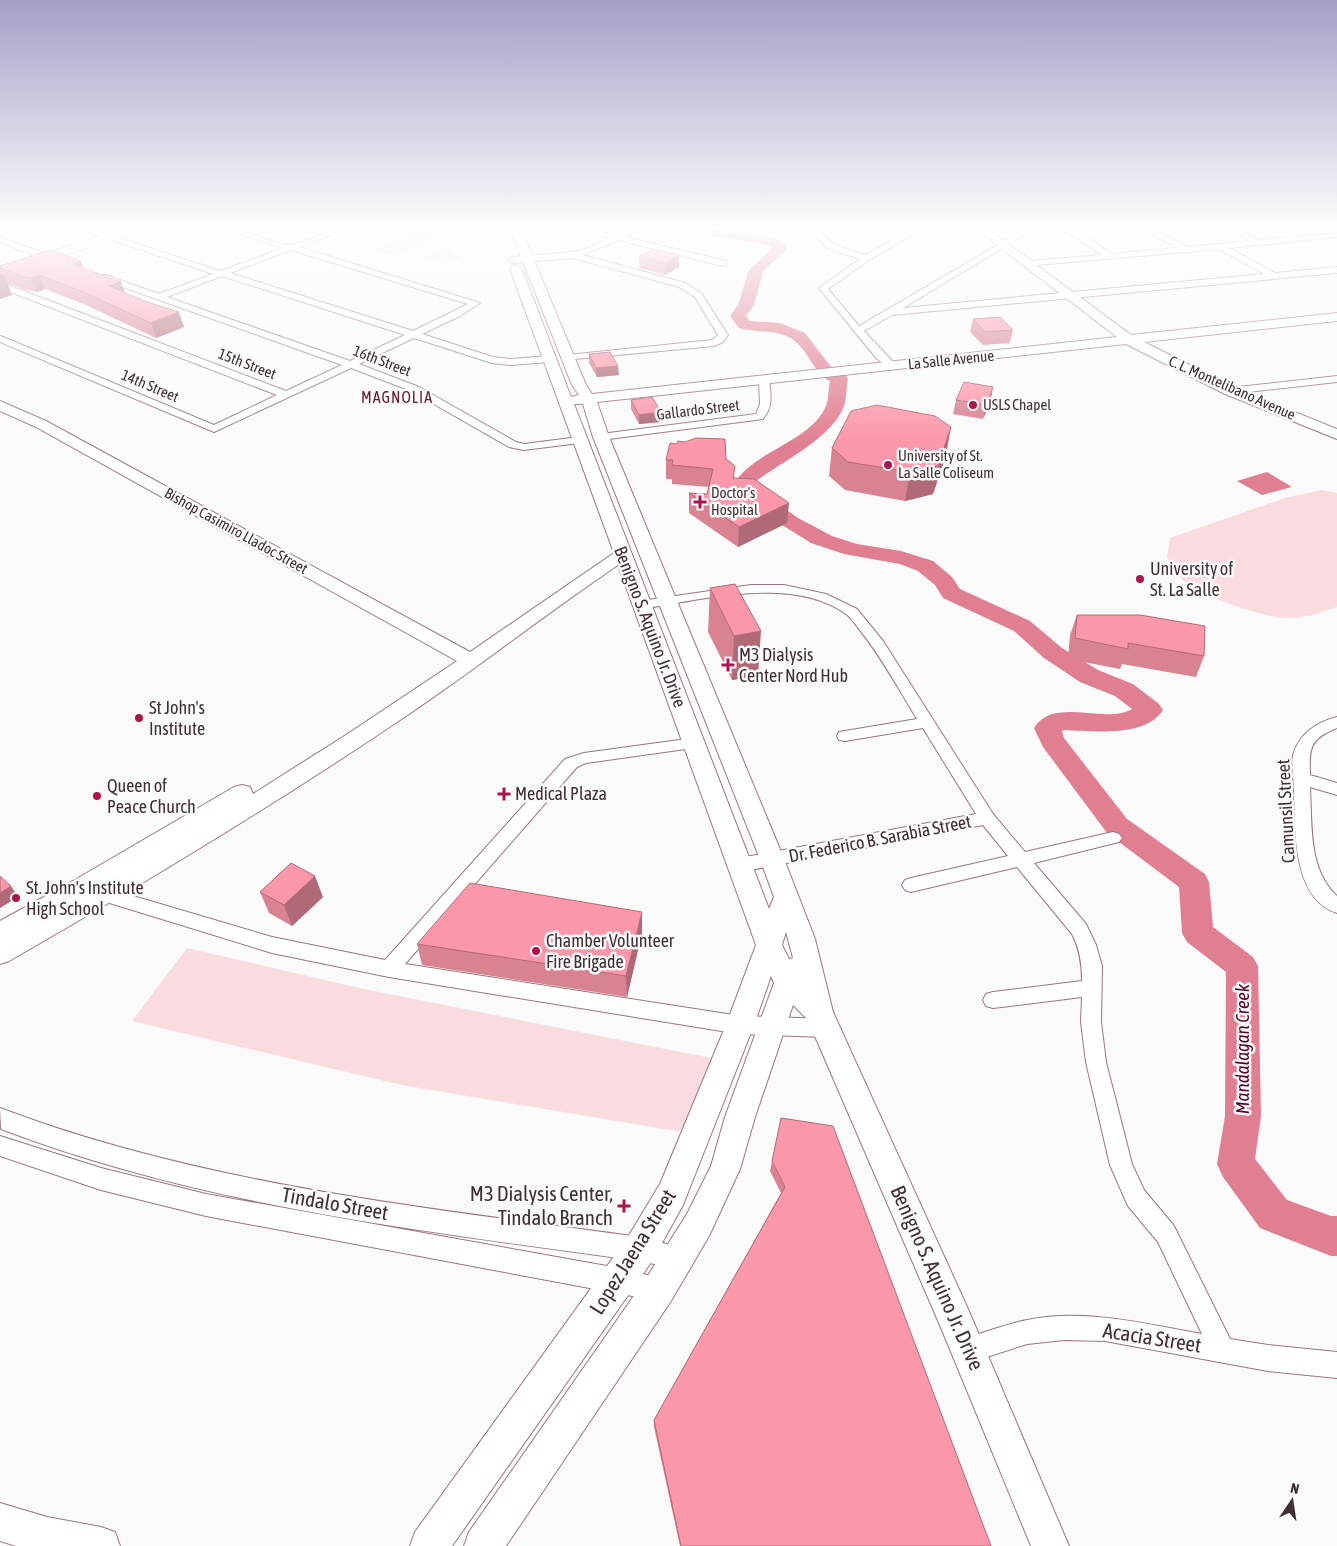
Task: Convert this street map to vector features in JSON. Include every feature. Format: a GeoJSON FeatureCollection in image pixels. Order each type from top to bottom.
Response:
{"type":"FeatureCollection","features":[{"type":"Feature","properties":{"kind":"main road","name":"Benigno S. Aquino Jr. Drive"},"geometry":{"type":"LineString","coordinates":[[536,301],[550,336],[568,358],[588,398],[601,437],[772,859],[802,939],[823,1020],[968,1350],[1050,1546]]}},
{"type":"Feature","properties":{"kind":"main road","name":"C. L. Montelibano Avenue"},"geometry":{"type":"LineString","coordinates":[[1076,301],[1129,340],[1230,391],[1337,434]]}},
{"type":"Feature","properties":{"kind":"main road","name":"La Salle Avenue"},"geometry":{"type":"LineString","coordinates":[[564,399],[764,380],[1337,317]]}},
{"type":"Feature","properties":{"kind":"main road","name":"Benigno S. Aquino Jr. Drive"},"geometry":{"type":"LineString","coordinates":[[550,336],[549,359],[769,945],[787,982],[823,1020]]}},
{"type":"Feature","properties":{"kind":"main road","name":"Bishop Casimiro Lladoc Street"},"geometry":{"type":"LineString","coordinates":[[0,405],[42,424],[465,657]]}},
{"type":"Feature","properties":{"kind":"main road"},"geometry":{"type":"LineString","coordinates":[[0,953],[93,891],[334,754],[465,657],[620,550]]}},
{"type":"Feature","properties":{"kind":"main road"},"geometry":{"type":"LineString","coordinates":[[657,648],[686,643]]}},
{"type":"Feature","properties":{"kind":"main road"},"geometry":{"type":"LineString","coordinates":[[0,932],[93,891]]}},
{"type":"Feature","properties":{"kind":"main road","name":"Lopez Jaena Street"},"geometry":{"type":"LineString","coordinates":[[483,1546],[659,1289],[698,1225],[725,1169],[740,1117],[769,945],[786,897]]}},
{"type":"Feature","properties":{"kind":"main road","name":"Lopez Jaena Street"},"geometry":{"type":"LineString","coordinates":[[429,1546],[640,1249],[672,1194],[708,1107],[756,1026],[787,982],[802,939]]}},
{"type":"Feature","properties":{"kind":"main road"},"geometry":{"type":"LineString","coordinates":[[708,1107],[740,1117]]}},
{"type":"Feature","properties":{"kind":"main road"},"geometry":{"type":"LineString","coordinates":[[0,1522],[45,1541],[100,1546]]}},
{"type":"Feature","properties":{"kind":"street","name":"15th Street"},"geometry":{"type":"LineString","coordinates":[[42,301],[286,395]]}},
{"type":"Feature","properties":{"kind":"street","name":"16th Street"},"geometry":{"type":"LineString","coordinates":[[170,301],[350,364],[431,397],[513,445],[524,446],[579,440]]}},
{"type":"Feature","properties":{"kind":"street"},"geometry":{"type":"LineString","coordinates":[[305,301],[500,362],[549,359]]}},
{"type":"Feature","properties":{"kind":"street","name":"14th Street"},"geometry":{"type":"LineString","coordinates":[[0,339],[214,429],[475,303],[470,301]]}},
{"type":"Feature","properties":{"kind":"street"},"geometry":{"type":"LineString","coordinates":[[568,358],[714,343],[720,340],[722,335],[702,301]]}},
{"type":"Feature","properties":{"kind":"street"},"geometry":{"type":"LineString","coordinates":[[833,301],[892,366]]}},
{"type":"Feature","properties":{"kind":"street"},"geometry":{"type":"LineString","coordinates":[[858,331],[909,301]]}},
{"type":"Feature","properties":{"kind":"street"},"geometry":{"type":"LineString","coordinates":[[891,312],[1012,301]]}},
{"type":"Feature","properties":{"kind":"street"},"geometry":{"type":"LineString","coordinates":[[1230,391],[1337,379]]}},
{"type":"Feature","properties":{"kind":"street","name":"Gallardo Street"},"geometry":{"type":"LineString","coordinates":[[601,437],[759,417],[764,412],[766,399],[764,380]]}},
{"type":"Feature","properties":{"kind":"street"},"geometry":{"type":"LineString","coordinates":[[641,604],[751,588],[784,589],[826,598],[852,612],[863,624],[876,641],[987,818],[1079,930],[1087,945],[1092,966],[1091,1022],[1096,1062],[1121,1165],[1136,1198],[1166,1234],[1192,1283],[1222,1349]]}},
{"type":"Feature","properties":{"kind":"street"},"geometry":{"type":"LineString","coordinates":[[846,736],[927,722]]}},
{"type":"Feature","properties":{"kind":"street","name":"Camunsil Street"},"geometry":{"type":"LineString","coordinates":[[1337,722],[1316,731],[1306,740],[1301,754],[1307,863],[1314,881],[1328,899],[1337,906]]}},
{"type":"Feature","properties":{"kind":"street"},"geometry":{"type":"LineString","coordinates":[[389,969],[570,763],[584,758],[694,743]]}},
{"type":"Feature","properties":{"kind":"street"},"geometry":{"type":"LineString","coordinates":[[1302,778],[1337,789]]}},
{"type":"Feature","properties":{"kind":"street","name":"Dr. Federico B. Sarabia Street"},"geometry":{"type":"LineString","coordinates":[[740,865],[987,818]]}},
{"type":"Feature","properties":{"kind":"street"},"geometry":{"type":"LineString","coordinates":[[912,885],[1113,838]]}},
{"type":"Feature","properties":{"kind":"street"},"geometry":{"type":"LineString","coordinates":[[93,891],[272,945],[389,969],[756,1026],[823,1020]]}},
{"type":"Feature","properties":{"kind":"street"},"geometry":{"type":"LineString","coordinates":[[992,1000],[1091,988]]}},
{"type":"Feature","properties":{"kind":"street","name":"Tindalo Street"},"geometry":{"type":"LineString","coordinates":[[1,1119],[116,1156],[217,1183],[353,1208],[640,1249],[678,1257]]}},
{"type":"Feature","properties":{"kind":"street","name":"Tindalo Street"},"geometry":{"type":"LineString","coordinates":[[0,1146],[102,1179],[206,1204],[659,1289]]}},
{"type":"Feature","properties":{"kind":"street"},"geometry":{"type":"LineString","coordinates":[[206,1204],[217,1183]]}},
{"type":"Feature","properties":{"kind":"street"},"geometry":{"type":"LineString","coordinates":[[345,1230],[353,1208]]}},
{"type":"Feature","properties":{"kind":"street","name":"Acacia Street"},"geometry":{"type":"LineString","coordinates":[[968,1350],[1027,1332],[1064,1328],[1105,1329],[1268,1358],[1337,1365]]}},
{"type":"Feature","properties":{"kind":"shaded area"},"geometry":{"type":"Polygon","coordinates":[[[1267,472],[1292,487],[1262,495],[1237,481],[1267,472]]]}},
{"type":"Feature","properties":{"kind":"shaded area"},"geometry":{"type":"Polygon","coordinates":[[[1322,490],[1337,493],[1337,607],[1292,618],[1281,618],[1253,611],[1222,601],[1195,589],[1178,575],[1167,558],[1170,538],[1285,498],[1322,490]]]}},
{"type":"Feature","properties":{"kind":"shaded area"},"geometry":{"type":"Polygon","coordinates":[[[187,948],[359,988],[711,1058],[682,1132],[402,1085],[132,1021],[187,948]]]}},
{"type":"Feature","properties":{"kind":"building"},"geometry":{"type":"Polygon","coordinates":[[[103,301],[144,301],[179,312],[151,323],[103,301]]]}},
{"type":"Feature","properties":{"kind":"building"},"geometry":{"type":"Polygon","coordinates":[[[1000,317],[1013,330],[985,332],[973,319],[1000,317]]]}},
{"type":"Feature","properties":{"kind":"building"},"geometry":{"type":"Polygon","coordinates":[[[610,352],[618,366],[596,368],[589,354],[610,352]]]}},
{"type":"Feature","properties":{"kind":"building"},"geometry":{"type":"Polygon","coordinates":[[[964,382],[993,387],[986,405],[956,400],[964,382]]]}},
{"type":"Feature","properties":{"kind":"building"},"geometry":{"type":"Polygon","coordinates":[[[652,397],[661,412],[639,415],[631,400],[652,397]]]}},
{"type":"Feature","properties":{"kind":"building"},"geometry":{"type":"Polygon","coordinates":[[[877,405],[935,416],[951,427],[938,466],[910,472],[848,462],[832,448],[851,411],[877,405]]]}},
{"type":"Feature","properties":{"kind":"building"},"geometry":{"type":"Polygon","coordinates":[[[696,438],[725,439],[726,459],[735,466],[733,478],[754,479],[789,503],[739,527],[689,493],[707,494],[713,469],[672,465],[673,460],[666,460],[670,443],[676,444],[678,441],[685,442],[696,438]]]}},
{"type":"Feature","properties":{"kind":"building"},"geometry":{"type":"Polygon","coordinates":[[[735,584],[761,631],[734,636],[710,588],[735,584]]]}},
{"type":"Feature","properties":{"kind":"building"},"geometry":{"type":"Polygon","coordinates":[[[1077,615],[1140,615],[1205,626],[1204,656],[1128,643],[1128,649],[1075,638],[1077,615]]]}},
{"type":"Feature","properties":{"kind":"building"},"geometry":{"type":"Polygon","coordinates":[[[291,863],[315,876],[284,905],[260,892],[291,863]]]}},
{"type":"Feature","properties":{"kind":"building"},"geometry":{"type":"Polygon","coordinates":[[[0,876],[11,886],[0,893],[0,876]]]}},
{"type":"Feature","properties":{"kind":"building","name":"Chamber Volunteer Fire Brigade"},"geometry":{"type":"Polygon","coordinates":[[[470,883],[642,912],[626,976],[417,944],[470,883]]]}},
{"type":"Feature","properties":{"kind":"building"},"geometry":{"type":"Polygon","coordinates":[[[781,1118],[833,1126],[991,1546],[681,1546],[654,1420],[785,1187],[772,1161],[781,1118]]]}},
{"type":"Feature","properties":{"kind":"waterway","name":"Mandalagan Creek"},"geometry":{"type":"LineString","coordinates":[[747,301],[738,316],[745,325],[780,328],[799,336],[827,371]]}},
{"type":"Feature","properties":{"kind":"waterway","name":"Mandalagan Creek"},"geometry":{"type":"LineString","coordinates":[[832,376],[839,379],[835,406],[830,415],[810,435],[748,477],[744,484],[746,490],[790,522],[824,540],[863,552],[914,561],[925,566],[945,581],[951,593],[1022,626],[1053,653],[1071,665],[1089,676],[1124,690],[1150,710],[1133,720],[1100,723],[1060,721],[1047,728],[1052,741],[1117,826],[1194,882],[1198,933],[1242,966],[1243,1116],[1236,1164],[1274,1214],[1331,1236],[1337,1236]]}},
{"type":"Feature","properties":{"kind":"place","name":"USLS Chapel"},"geometry":{"type":"Point","coordinates":[973,405]}},
{"type":"Feature","properties":{"kind":"place","name":"University of St. La Salle Coliseum"},"geometry":{"type":"Point","coordinates":[888,465]}},
{"type":"Feature","properties":{"kind":"place","name":"Doctor's Hospital"},"geometry":{"type":"Point","coordinates":[700,502]}},
{"type":"Feature","properties":{"kind":"place","name":"University of St. La Salle"},"geometry":{"type":"Point","coordinates":[1140,579]}},
{"type":"Feature","properties":{"kind":"place","name":"M3 Dialysis Center Nord Hub"},"geometry":{"type":"Point","coordinates":[728,665]}},
{"type":"Feature","properties":{"kind":"place","name":"St John's Institute"},"geometry":{"type":"Point","coordinates":[139,718]}},
{"type":"Feature","properties":{"kind":"place","name":"Medical Plaza"},"geometry":{"type":"Point","coordinates":[504,794]}},
{"type":"Feature","properties":{"kind":"place","name":"Queen of Peace Church"},"geometry":{"type":"Point","coordinates":[97,796]}},
{"type":"Feature","properties":{"kind":"place","name":"St. John's Institute High School"},"geometry":{"type":"Point","coordinates":[16,898]}},
{"type":"Feature","properties":{"kind":"place","name":"Chamber Volunteer Fire Brigade"},"geometry":{"type":"Point","coordinates":[536,951]}},
{"type":"Feature","properties":{"kind":"place","name":"M3 Dialysis Center, Tindalo Branch"},"geometry":{"type":"Point","coordinates":[624,1206]}},
{"type":"Feature","properties":{"kind":"district","name":"MAGNOLIA"},"geometry":{"type":"Point","coordinates":[397,397]}}]}
